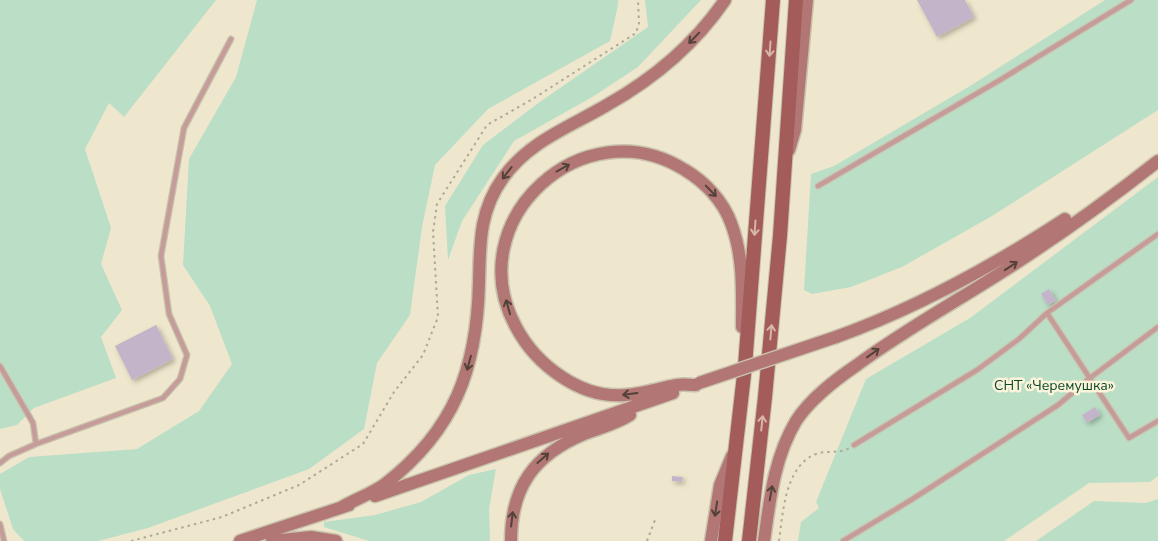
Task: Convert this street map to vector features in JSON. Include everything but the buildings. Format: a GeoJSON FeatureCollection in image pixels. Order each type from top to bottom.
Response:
{"type":"FeatureCollection","features":[{"type":"Feature","properties":{"kind":"main road"},"geometry":{"type":"LineString","coordinates":[[342,507],[384,485],[411,462],[443,423],[456,400],[468,367],[474,339],[484,216],[492,194],[503,178],[521,157],[547,137],[607,105],[658,71],[698,35],[725,0]]}},
{"type":"Feature","properties":{"kind":"main road"},"geometry":{"type":"LineString","coordinates":[[725,541],[745,366],[773,0]]}},
{"type":"Feature","properties":{"kind":"main road"},"geometry":{"type":"LineString","coordinates":[[749,541],[780,236],[796,0]]}},
{"type":"Feature","properties":{"kind":"main road"},"geometry":{"type":"LineString","coordinates":[[784,167],[795,130],[807,0]]}},
{"type":"Feature","properties":{"kind":"main road"},"geometry":{"type":"LineString","coordinates":[[697,384],[678,385],[624,396],[602,394],[563,378],[547,366],[521,337],[513,322],[503,287],[502,264],[504,245],[521,207],[532,192],[548,177],[584,158],[622,151],[639,152],[658,156],[676,164],[693,175],[710,190],[718,199],[731,222],[739,252],[742,270],[742,336],[745,366]]}},
{"type":"Feature","properties":{"kind":"main road"},"geometry":{"type":"LineString","coordinates":[[240,541],[879,322],[968,277],[1055,225],[1158,157]]}},
{"type":"Feature","properties":{"kind":"main road"},"geometry":{"type":"LineString","coordinates":[[764,541],[772,488],[785,442],[797,419],[816,397],[834,381],[884,344],[1011,266],[1129,184],[1158,161]]}},
{"type":"Feature","properties":{"kind":"main road"},"geometry":{"type":"LineString","coordinates":[[511,541],[513,511],[522,484],[542,459],[571,440],[616,423],[651,401]]}},
{"type":"Feature","properties":{"kind":"main road"},"geometry":{"type":"LineString","coordinates":[[711,541],[720,485],[736,446]]}},
{"type":"Feature","properties":{"kind":"main road"},"geometry":{"type":"LineString","coordinates":[[272,541],[311,537],[336,541]]}},
{"type":"Feature","properties":{"kind":"lane"},"geometry":{"type":"LineString","coordinates":[[818,186],[1000,80],[1131,0]]}},
{"type":"Feature","properties":{"kind":"lane"},"geometry":{"type":"LineString","coordinates":[[0,463],[9,456],[36,444],[163,398],[180,379],[187,355],[169,314],[161,256],[184,128],[231,39]]}},
{"type":"Feature","properties":{"kind":"lane"},"geometry":{"type":"LineString","coordinates":[[854,445],[977,370],[1019,339],[1046,313],[1158,234]]}},
{"type":"Feature","properties":{"kind":"lane"},"geometry":{"type":"LineString","coordinates":[[1046,313],[1129,438],[1158,421]]}},
{"type":"Feature","properties":{"kind":"lane"},"geometry":{"type":"LineString","coordinates":[[843,541],[911,500],[1058,405],[1090,378],[1158,327]]}},
{"type":"Feature","properties":{"kind":"lane"},"geometry":{"type":"LineString","coordinates":[[0,366],[33,423],[36,444]]}},
{"type":"Feature","properties":{"kind":"lane"},"geometry":{"type":"LineString","coordinates":[[0,524],[4,541]]}},
{"type":"Feature","properties":{"kind":"path"},"geometry":{"type":"LineString","coordinates":[[131,541],[222,517],[299,485],[363,444],[394,392],[423,355],[438,317],[433,232],[437,204],[487,125],[531,100],[636,33],[639,23],[638,0]]}},
{"type":"Feature","properties":{"kind":"path"},"geometry":{"type":"LineString","coordinates":[[779,541],[784,504],[795,470],[808,457],[821,452],[844,452],[854,445]]}},
{"type":"Feature","properties":{"kind":"path"},"geometry":{"type":"LineString","coordinates":[[647,541],[655,520]]}},
{"type":"Feature","properties":{"kind":"green space"},"geometry":{"type":"Polygon","coordinates":[[[0,0],[216,0],[124,117],[109,103],[85,149],[111,228],[101,264],[122,310],[101,337],[116,378],[34,408],[17,425],[0,429],[0,0]]]}},
{"type":"Feature","properties":{"kind":"green space"},"geometry":{"type":"Polygon","coordinates":[[[257,0],[618,0],[618,5],[610,41],[488,109],[435,165],[422,227],[410,315],[377,363],[364,429],[309,469],[148,528],[98,541],[24,541],[13,529],[0,489],[0,474],[29,457],[137,449],[199,411],[232,364],[210,306],[183,265],[189,159],[236,77],[257,0]]]}},
{"type":"Feature","properties":{"kind":"green space"},"geometry":{"type":"Polygon","coordinates":[[[645,0],[701,0],[638,67],[594,96],[514,141],[462,221],[448,260],[445,206],[483,145],[537,104],[648,27],[645,0]]]}},
{"type":"Feature","properties":{"kind":"green space"},"geometry":{"type":"Polygon","coordinates":[[[1105,0],[1158,0],[1158,110],[992,216],[902,267],[851,287],[812,294],[804,290],[811,174],[834,166],[970,86],[1105,0]]]}},
{"type":"Feature","properties":{"kind":"green space","name":"СНТ «Черемушка»"},"geometry":{"type":"Polygon","coordinates":[[[1158,177],[1158,476],[1150,482],[1089,483],[1004,541],[798,541],[801,522],[819,508],[816,502],[866,379],[970,318],[1158,177]]]}},
{"type":"Feature","properties":{"kind":"green space"},"geometry":{"type":"Polygon","coordinates":[[[496,469],[489,509],[490,541],[369,541],[324,527],[324,522],[375,515],[421,502],[469,475],[496,469]]]}},
{"type":"Feature","properties":{"kind":"green space"},"geometry":{"type":"Polygon","coordinates":[[[1158,499],[1158,541],[1036,541],[1094,501],[1146,503],[1158,499]]]}}]}
